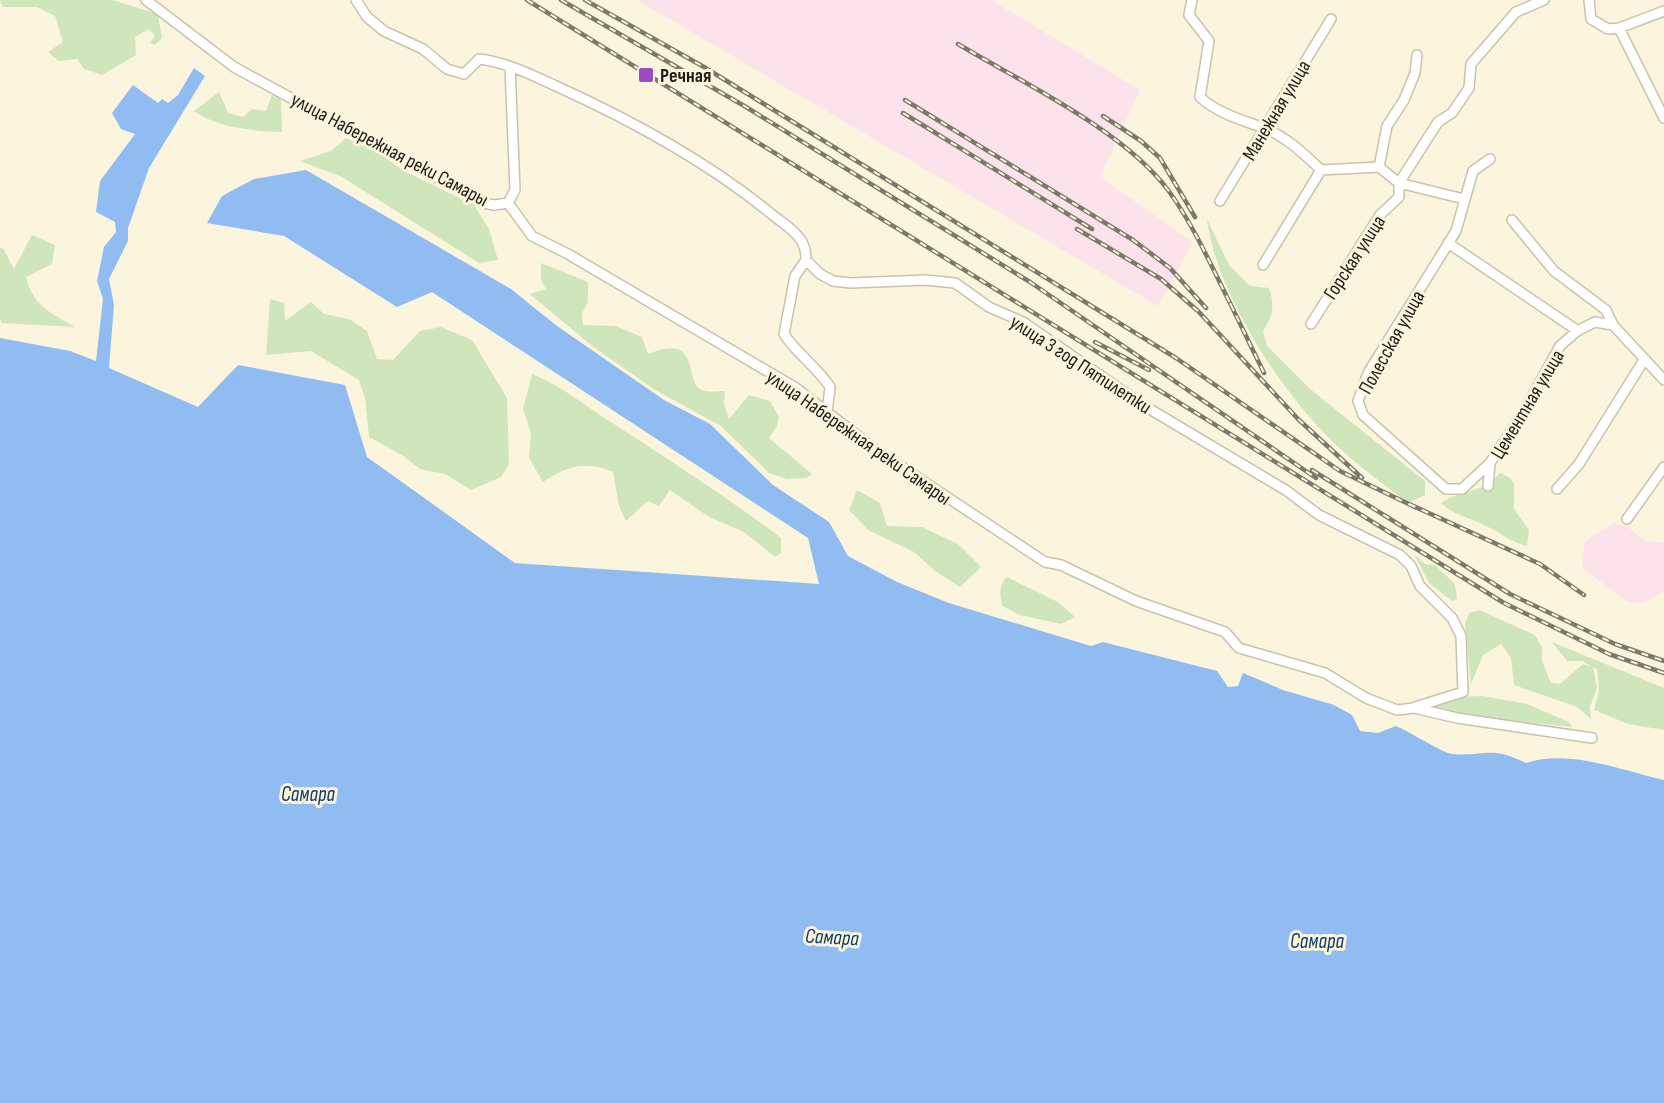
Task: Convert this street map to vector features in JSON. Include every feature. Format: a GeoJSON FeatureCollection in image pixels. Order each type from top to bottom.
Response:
{"type":"FeatureCollection","features":[{"type":"Feature","properties":{"kind":"street","name":"улица Набережная реки Самары"},"geometry":{"type":"LineString","coordinates":[[146,0],[234,67],[483,203],[494,206],[508,203],[532,236],[568,254],[796,388],[828,414],[983,524],[1045,562],[1061,565],[1136,602],[1225,632],[1239,648],[1325,673],[1366,698],[1397,710],[1414,708],[1457,718],[1593,738]]}},
{"type":"Feature","properties":{"kind":"street","name":"улица 3 год Пятилетки"},"geometry":{"type":"LineString","coordinates":[[357,0],[367,18],[384,31],[423,49],[447,69],[464,74],[479,59],[510,67],[609,110],[738,188],[800,238],[806,251],[806,260],[820,274],[833,281],[850,284],[925,280],[955,283],[989,307],[1023,322],[1143,405],[1287,491],[1319,515],[1400,555],[1410,566],[1420,586],[1452,618],[1461,636],[1463,692],[1414,708]]}},
{"type":"Feature","properties":{"kind":"street"},"geometry":{"type":"LineString","coordinates":[[1192,0],[1189,15],[1209,41],[1200,97],[1210,106],[1265,129],[1299,148],[1321,170],[1379,167],[1399,183],[1464,199]]}},
{"type":"Feature","properties":{"kind":"street","name":"Горская улица"},"geometry":{"type":"LineString","coordinates":[[1311,324],[1380,215],[1399,196],[1399,183],[1438,122],[1452,114],[1469,88],[1471,64],[1516,12],[1544,0]]}},
{"type":"Feature","properties":{"kind":"street"},"geometry":{"type":"LineString","coordinates":[[1589,0],[1591,20],[1608,29],[1619,28],[1664,11]]}},
{"type":"Feature","properties":{"kind":"street","name":"Манежная улица"},"geometry":{"type":"LineString","coordinates":[[1220,201],[1331,19]]}},
{"type":"Feature","properties":{"kind":"street"},"geometry":{"type":"LineString","coordinates":[[1619,28],[1664,118]]}},
{"type":"Feature","properties":{"kind":"street"},"geometry":{"type":"LineString","coordinates":[[1379,167],[1387,126],[1404,100],[1414,73],[1417,55]]}},
{"type":"Feature","properties":{"kind":"street"},"geometry":{"type":"LineString","coordinates":[[508,203],[515,190],[510,67]]}},
{"type":"Feature","properties":{"kind":"street","name":"Полесская улица"},"geometry":{"type":"LineString","coordinates":[[1490,159],[1473,171],[1456,231],[1368,373],[1358,401],[1363,415],[1446,489],[1462,489],[1490,463]]}},
{"type":"Feature","properties":{"kind":"street"},"geometry":{"type":"LineString","coordinates":[[1263,265],[1321,170]]}},
{"type":"Feature","properties":{"kind":"street"},"geometry":{"type":"LineString","coordinates":[[1512,220],[1554,271],[1606,310],[1613,325],[1664,380]]}},
{"type":"Feature","properties":{"kind":"street"},"geometry":{"type":"LineString","coordinates":[[1448,243],[1578,331]]}},
{"type":"Feature","properties":{"kind":"street"},"geometry":{"type":"LineString","coordinates":[[806,260],[795,276],[784,334],[790,344],[819,371],[830,387],[828,414]]}},
{"type":"Feature","properties":{"kind":"street","name":"Цементная улица"},"geometry":{"type":"LineString","coordinates":[[1488,486],[1490,463],[1524,411],[1560,346],[1578,331],[1595,322],[1613,325]]}},
{"type":"Feature","properties":{"kind":"street"},"geometry":{"type":"LineString","coordinates":[[1557,489],[1579,464],[1644,360]]}},
{"type":"Feature","properties":{"kind":"street"},"geometry":{"type":"LineString","coordinates":[[1627,519],[1664,467]]}},
{"type":"Feature","properties":{"kind":"shaded area"},"geometry":{"type":"Polygon","coordinates":[[[637,0],[991,0],[1140,90],[1100,177],[1193,242],[1158,306],[637,0]]]}},
{"type":"Feature","properties":{"kind":"shaded area"},"geometry":{"type":"Polygon","coordinates":[[[1614,523],[1628,527],[1645,541],[1664,543],[1664,591],[1641,604],[1626,601],[1582,568],[1585,541],[1614,523]]]}},
{"type":"Feature","properties":{"kind":"green space"},"geometry":{"type":"Polygon","coordinates":[[[0,0],[112,0],[158,14],[162,38],[155,45],[150,43],[155,36],[149,29],[135,37],[136,55],[102,75],[84,69],[77,59],[59,61],[48,52],[63,42],[55,16],[37,7],[3,7],[0,0]]]}},
{"type":"Feature","properties":{"kind":"green space"},"geometry":{"type":"Polygon","coordinates":[[[219,92],[228,113],[243,117],[252,109],[266,111],[272,95],[281,100],[282,132],[225,125],[194,111],[219,92]]]}},
{"type":"Feature","properties":{"kind":"green space"},"geometry":{"type":"Polygon","coordinates":[[[346,138],[383,156],[404,171],[474,205],[489,229],[498,260],[479,263],[342,177],[300,161],[331,151],[346,138]]]}},
{"type":"Feature","properties":{"kind":"green space"},"geometry":{"type":"Polygon","coordinates":[[[1207,219],[1229,265],[1250,286],[1269,288],[1272,311],[1263,331],[1267,346],[1310,389],[1425,481],[1425,495],[1408,503],[1366,471],[1336,445],[1288,390],[1251,335],[1235,306],[1222,276],[1207,219]]]}},
{"type":"Feature","properties":{"kind":"green space"},"geometry":{"type":"Polygon","coordinates":[[[32,235],[55,245],[52,264],[26,277],[29,287],[44,308],[75,327],[2,323],[0,319],[0,247],[14,269],[32,235]]]}},
{"type":"Feature","properties":{"kind":"green space"},"geometry":{"type":"Polygon","coordinates":[[[541,263],[588,282],[588,302],[582,313],[583,325],[616,326],[642,337],[648,354],[665,349],[677,349],[684,353],[696,386],[704,391],[725,391],[724,404],[729,419],[749,395],[770,401],[779,417],[777,426],[769,438],[812,474],[807,478],[787,479],[769,473],[721,426],[655,390],[592,346],[530,294],[546,289],[541,280],[541,263]]]}},
{"type":"Feature","properties":{"kind":"green space"},"geometry":{"type":"Polygon","coordinates":[[[270,299],[284,303],[285,321],[311,302],[324,314],[349,319],[367,331],[377,359],[393,360],[420,331],[441,327],[472,340],[507,398],[509,464],[501,477],[471,490],[445,474],[420,469],[402,455],[369,437],[365,398],[359,380],[311,351],[266,355],[270,299]]]}},
{"type":"Feature","properties":{"kind":"green space"},"geometry":{"type":"Polygon","coordinates":[[[532,374],[564,391],[740,508],[781,538],[781,553],[775,557],[744,532],[709,517],[670,490],[659,506],[648,501],[626,521],[619,506],[613,472],[603,468],[585,466],[568,469],[543,482],[529,458],[531,433],[523,409],[532,374]]]}},
{"type":"Feature","properties":{"kind":"green space"},"geometry":{"type":"Polygon","coordinates":[[[1500,473],[1509,477],[1514,483],[1514,509],[1529,530],[1527,546],[1457,514],[1441,503],[1456,495],[1478,489],[1500,473]]]}},
{"type":"Feature","properties":{"kind":"green space"},"geometry":{"type":"Polygon","coordinates":[[[857,490],[880,503],[887,526],[922,527],[958,544],[981,567],[960,587],[935,571],[914,552],[868,530],[849,510],[857,490]]]}},
{"type":"Feature","properties":{"kind":"green space"},"geometry":{"type":"Polygon","coordinates":[[[1414,554],[1425,564],[1435,565],[1455,584],[1457,599],[1452,601],[1429,583],[1414,554]]]}},
{"type":"Feature","properties":{"kind":"green space"},"geometry":{"type":"Polygon","coordinates":[[[1007,577],[1058,602],[1075,617],[1061,624],[1020,615],[1002,606],[1001,587],[1007,577]]]}},
{"type":"Feature","properties":{"kind":"green space"},"geometry":{"type":"Polygon","coordinates":[[[1479,610],[1535,635],[1542,648],[1542,661],[1551,683],[1560,684],[1583,664],[1592,667],[1582,661],[1567,661],[1552,642],[1664,688],[1664,730],[1628,724],[1594,710],[1599,691],[1597,669],[1593,667],[1597,688],[1590,707],[1591,719],[1577,707],[1514,685],[1511,658],[1501,644],[1483,655],[1471,684],[1465,624],[1469,613],[1479,610]]]}},
{"type":"Feature","properties":{"kind":"green space"},"geometry":{"type":"Polygon","coordinates":[[[1483,696],[1527,704],[1569,722],[1572,727],[1469,716],[1429,708],[1458,697],[1483,696]]]}},
{"type":"Feature","properties":{"kind":"water","name":"Самара"},"geometry":{"type":"Polygon","coordinates":[[[194,68],[205,76],[149,168],[128,228],[128,241],[109,279],[114,305],[109,368],[198,407],[238,365],[345,385],[367,457],[515,563],[819,584],[808,538],[432,292],[397,307],[284,236],[207,223],[222,196],[254,179],[306,170],[511,289],[557,326],[664,400],[710,424],[773,485],[829,522],[848,556],[897,582],[949,603],[1091,646],[1103,642],[1217,671],[1228,687],[1238,686],[1243,673],[1283,690],[1334,705],[1352,715],[1360,731],[1378,733],[1396,726],[1452,754],[1504,754],[1526,763],[1560,758],[1595,762],[1664,780],[1664,1103],[0,1103],[0,338],[70,351],[96,361],[103,299],[97,281],[104,247],[116,232],[115,222],[96,212],[100,181],[135,134],[121,129],[112,113],[133,85],[158,103],[162,99],[168,103],[178,95],[194,68]]]}},
{"type":"Feature","properties":{"kind":"railway"},"geometry":{"type":"LineString","coordinates":[[527,0],[1504,603],[1609,654],[1664,673]]}},
{"type":"Feature","properties":{"kind":"railway"},"geometry":{"type":"LineString","coordinates":[[561,0],[746,107],[1030,282],[1316,478]]}},
{"type":"Feature","properties":{"kind":"railway"},"geometry":{"type":"LineString","coordinates":[[585,0],[704,67],[1176,358],[1340,471],[1417,508]]}},
{"type":"Feature","properties":{"kind":"railway"},"geometry":{"type":"LineString","coordinates":[[958,44],[1070,109],[1125,147],[1149,168],[1168,190],[1187,219],[1234,311]]}},
{"type":"Feature","properties":{"kind":"railway"},"geometry":{"type":"LineString","coordinates":[[905,100],[1133,240],[1170,268],[1206,308]]}},
{"type":"Feature","properties":{"kind":"railway"},"geometry":{"type":"LineString","coordinates":[[903,113],[1092,229]]}},
{"type":"Feature","properties":{"kind":"railway"},"geometry":{"type":"LineString","coordinates":[[1103,116],[1141,141],[1160,158],[1195,217]]}},
{"type":"Feature","properties":{"kind":"railway"},"geometry":{"type":"LineString","coordinates":[[1077,229],[1161,279],[1198,311],[1298,419],[1362,478]]}},
{"type":"Feature","properties":{"kind":"railway"},"geometry":{"type":"LineString","coordinates":[[1230,303],[1264,373]]}},
{"type":"Feature","properties":{"kind":"railway"},"geometry":{"type":"LineString","coordinates":[[1095,342],[1149,370]]}},
{"type":"Feature","properties":{"kind":"railway"},"geometry":{"type":"LineString","coordinates":[[1312,470],[1510,594],[1615,644],[1664,661]]}},
{"type":"Feature","properties":{"kind":"railway"},"geometry":{"type":"LineString","coordinates":[[1409,504],[1540,564],[1584,595]]}},
{"type":"Feature","properties":{"kind":"place","name":"Речная"},"geometry":{"type":"Point","coordinates":[646,75]}}]}
